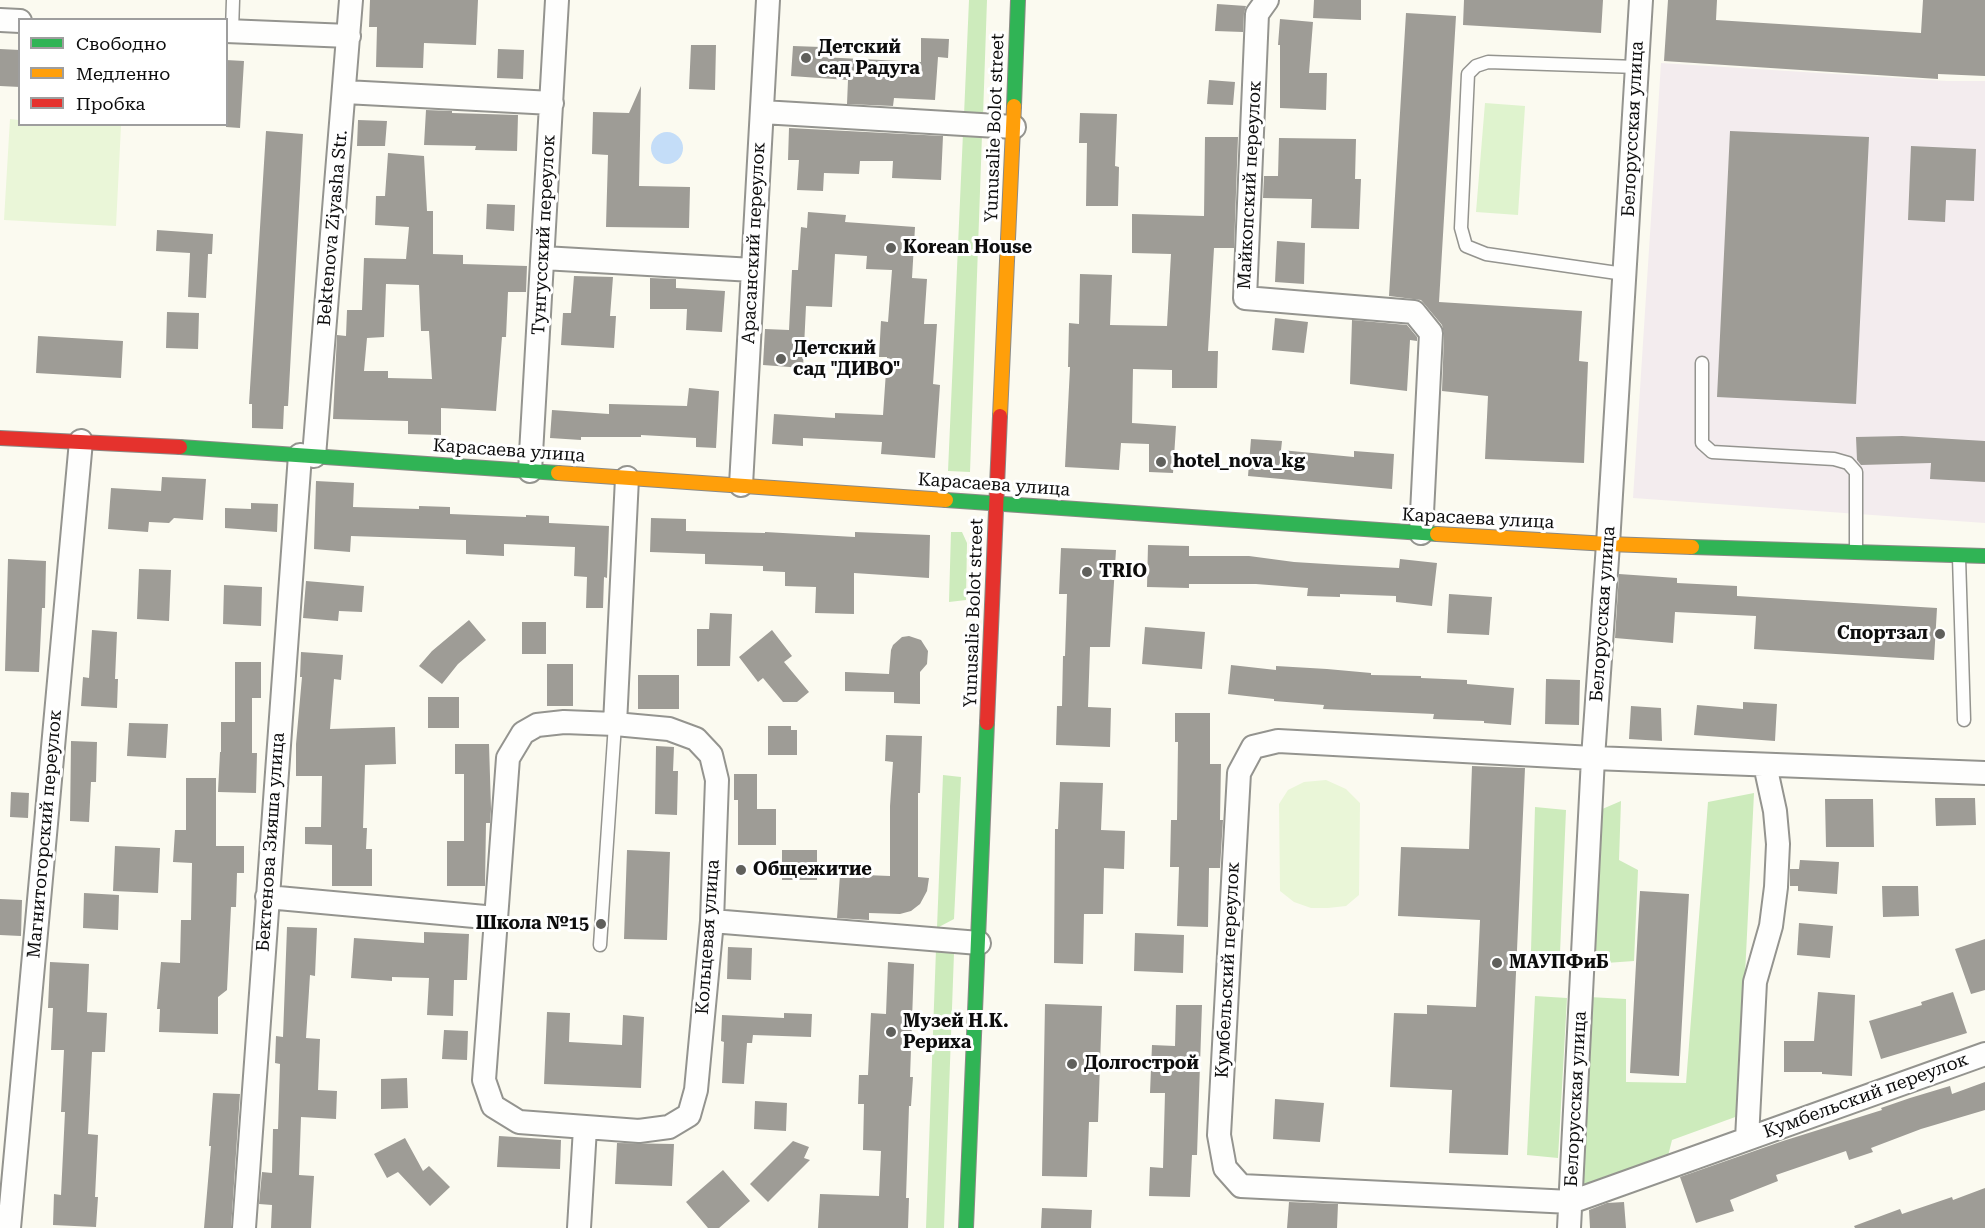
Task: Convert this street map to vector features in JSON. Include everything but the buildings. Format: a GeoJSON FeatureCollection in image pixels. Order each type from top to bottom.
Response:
{"type":"FeatureCollection","features":[{"type":"Feature","properties":{"kind":"street","name":"Bektenova Ziyasha Str."},"geometry":{"type":"LineString","coordinates":[[307,456],[345,92],[351,0]]}},
{"type":"Feature","properties":{"kind":"street","name":"Тунгусский переулок"},"geometry":{"type":"LineString","coordinates":[[530,471],[557,0]]}},
{"type":"Feature","properties":{"kind":"street","name":"Арасанский переулок"},"geometry":{"type":"LineString","coordinates":[[741,485],[768,0]]}},
{"type":"Feature","properties":{"kind":"street","name":"Yunusalie Bolot street"},"geometry":{"type":"LineString","coordinates":[[966,1228],[1018,0]]}},
{"type":"Feature","properties":{"kind":"street","name":"Майкопский переулок"},"geometry":{"type":"LineString","coordinates":[[1267,0],[1257,14],[1245,298],[1414,312],[1431,333],[1421,533]]}},
{"type":"Feature","properties":{"kind":"street","name":"Белорусская улица"},"geometry":{"type":"LineString","coordinates":[[1569,1228],[1593,758],[1641,0]]}},
{"type":"Feature","properties":{"kind":"street"},"geometry":{"type":"LineString","coordinates":[[0,20],[18,21]]}},
{"type":"Feature","properties":{"kind":"street"},"geometry":{"type":"LineString","coordinates":[[229,31],[349,36]]}},
{"type":"Feature","properties":{"kind":"street"},"geometry":{"type":"LineString","coordinates":[[345,92],[552,103]]}},
{"type":"Feature","properties":{"kind":"street"},"geometry":{"type":"LineString","coordinates":[[762,112],[1014,127]]}},
{"type":"Feature","properties":{"kind":"street"},"geometry":{"type":"LineString","coordinates":[[543,258],[753,270]]}},
{"type":"Feature","properties":{"kind":"street","name":"Карасаева улица"},"geometry":{"type":"LineString","coordinates":[[0,438],[81,441],[996,502],[1421,533],[1608,544],[1985,556]]}},
{"type":"Feature","properties":{"kind":"street","name":"Магнитогорский переулок"},"geometry":{"type":"LineString","coordinates":[[9,1228],[81,441]]}},
{"type":"Feature","properties":{"kind":"street","name":"Бектенова Зияша улица"},"geometry":{"type":"LineString","coordinates":[[244,1228],[267,897],[307,456]]}},
{"type":"Feature","properties":{"kind":"street"},"geometry":{"type":"LineString","coordinates":[[615,724],[627,478]]}},
{"type":"Feature","properties":{"kind":"street","name":"Кольцевая улица"},"geometry":{"type":"LineString","coordinates":[[564,722],[669,729],[696,739],[711,754],[717,780],[712,921],[696,1090],[689,1115],[669,1127],[585,1128],[519,1122],[493,1106],[484,1080],[496,918],[508,758],[523,733],[537,725],[564,722]]}},
{"type":"Feature","properties":{"kind":"street","name":"Кумбельский переулок"},"geometry":{"type":"LineString","coordinates":[[1985,773],[1593,758],[1278,741],[1253,747],[1239,773],[1219,1135],[1225,1168],[1241,1186],[1571,1202],[1985,1054]]}},
{"type":"Feature","properties":{"kind":"street","name":"Кумбельский переулок"},"geometry":{"type":"LineString","coordinates":[[1747,1139],[1755,982],[1771,926],[1776,887],[1778,844],[1765,765]]}},
{"type":"Feature","properties":{"kind":"street"},"geometry":{"type":"LineString","coordinates":[[267,897],[496,918]]}},
{"type":"Feature","properties":{"kind":"street"},"geometry":{"type":"LineString","coordinates":[[712,921],[979,943]]}},
{"type":"Feature","properties":{"kind":"street"},"geometry":{"type":"LineString","coordinates":[[579,1228],[585,1128]]}},
{"type":"Feature","properties":{"kind":"lane"},"geometry":{"type":"LineString","coordinates":[[229,31],[232,0]]}},
{"type":"Feature","properties":{"kind":"lane"},"geometry":{"type":"LineString","coordinates":[[1624,274],[1486,254],[1466,246],[1461,228],[1468,74],[1476,66],[1488,62],[1637,67]]}},
{"type":"Feature","properties":{"kind":"lane"},"geometry":{"type":"LineString","coordinates":[[1702,363],[1702,443],[1712,452],[1834,459],[1848,463],[1856,472],[1856,551]]}},
{"type":"Feature","properties":{"kind":"lane"},"geometry":{"type":"LineString","coordinates":[[1959,555],[1964,720]]}},
{"type":"Feature","properties":{"kind":"lane"},"geometry":{"type":"LineString","coordinates":[[600,945],[615,724]]}},
{"type":"Feature","properties":{"kind":"shaded area"},"geometry":{"type":"Polygon","coordinates":[[[1661,63],[1947,81],[1985,81],[1985,523],[1633,498],[1661,63]]]}},
{"type":"Feature","properties":{"kind":"green space"},"geometry":{"type":"Polygon","coordinates":[[[969,0],[987,0],[983,116],[964,115],[969,0]]]}},
{"type":"Feature","properties":{"kind":"green space"},"geometry":{"type":"Polygon","coordinates":[[[1485,103],[1525,106],[1518,215],[1476,212],[1485,103]]]}},
{"type":"Feature","properties":{"kind":"green space"},"geometry":{"type":"Polygon","coordinates":[[[10,119],[18,120],[18,126],[121,126],[116,226],[4,220],[10,119]]]}},
{"type":"Feature","properties":{"kind":"green space"},"geometry":{"type":"Polygon","coordinates":[[[963,133],[982,135],[970,472],[948,471],[963,133]]]}},
{"type":"Feature","properties":{"kind":"green space"},"geometry":{"type":"Polygon","coordinates":[[[951,532],[962,532],[967,543],[966,600],[949,602],[951,532]]]}},
{"type":"Feature","properties":{"kind":"green space"},"geometry":{"type":"Polygon","coordinates":[[[943,775],[961,777],[954,919],[937,928],[943,775]]]}},
{"type":"Feature","properties":{"kind":"green space"},"geometry":{"type":"Polygon","coordinates":[[[1326,780],[1346,789],[1360,803],[1359,895],[1346,906],[1311,908],[1294,902],[1280,891],[1279,804],[1288,790],[1304,782],[1326,780]]]}},
{"type":"Feature","properties":{"kind":"green space"},"geometry":{"type":"Polygon","coordinates":[[[1754,793],[1738,1116],[1672,1140],[1668,1156],[1580,1189],[1589,997],[1626,999],[1626,1082],[1686,1083],[1708,802],[1754,793]]]}},
{"type":"Feature","properties":{"kind":"green space"},"geometry":{"type":"Polygon","coordinates":[[[1621,801],[1619,860],[1638,870],[1634,961],[1592,964],[1600,810],[1621,801]]]}},
{"type":"Feature","properties":{"kind":"green space"},"geometry":{"type":"Polygon","coordinates":[[[1535,807],[1566,810],[1560,953],[1531,951],[1535,807]]]}},
{"type":"Feature","properties":{"kind":"green space"},"geometry":{"type":"Polygon","coordinates":[[[936,949],[954,953],[944,1228],[926,1228],[936,949]]]}},
{"type":"Feature","properties":{"kind":"green space"},"geometry":{"type":"Polygon","coordinates":[[[1535,996],[1567,998],[1558,1158],[1527,1155],[1535,996]]]}},
{"type":"Feature","properties":{"kind":"water"},"geometry":{"type":"Polygon","coordinates":[[[667,132],[678,137],[683,148],[678,159],[667,164],[656,159],[651,148],[656,137],[667,132]]]}},
{"type":"Feature","properties":{"kind":"traffic: fast"},"geometry":{"type":"LineString","coordinates":[[1014,106],[1018,0]]}},
{"type":"Feature","properties":{"kind":"traffic: fast"},"geometry":{"type":"LineString","coordinates":[[180,447],[558,473]]}},
{"type":"Feature","properties":{"kind":"traffic: fast"},"geometry":{"type":"LineString","coordinates":[[946,500],[1437,534]]}},
{"type":"Feature","properties":{"kind":"traffic: fast"},"geometry":{"type":"LineString","coordinates":[[1692,547],[1985,556]]}},
{"type":"Feature","properties":{"kind":"traffic: fast"},"geometry":{"type":"LineString","coordinates":[[966,1228],[987,723]]}},
{"type":"Feature","properties":{"kind":"traffic: slow"},"geometry":{"type":"LineString","coordinates":[[1000,416],[1014,106]]}},
{"type":"Feature","properties":{"kind":"traffic: slow"},"geometry":{"type":"LineString","coordinates":[[558,473],[946,500]]}},
{"type":"Feature","properties":{"kind":"traffic: slow"},"geometry":{"type":"LineString","coordinates":[[1437,534],[1692,547]]}},
{"type":"Feature","properties":{"kind":"traffic: jam"},"geometry":{"type":"LineString","coordinates":[[987,723],[1000,416]]}},
{"type":"Feature","properties":{"kind":"traffic: jam"},"geometry":{"type":"LineString","coordinates":[[0,438],[180,447]]}},
{"type":"Feature","properties":{"kind":"place","name":"Детский сад Радуга"},"geometry":{"type":"Point","coordinates":[806,58]}},
{"type":"Feature","properties":{"kind":"place","name":"Korean House"},"geometry":{"type":"Point","coordinates":[891,248]}},
{"type":"Feature","properties":{"kind":"place","name":"Детский сад \"ДИВО\""},"geometry":{"type":"Point","coordinates":[781,359]}},
{"type":"Feature","properties":{"kind":"place","name":"hotel_nova_kg"},"geometry":{"type":"Point","coordinates":[1161,462]}},
{"type":"Feature","properties":{"kind":"place","name":"TRIO"},"geometry":{"type":"Point","coordinates":[1087,572]}},
{"type":"Feature","properties":{"kind":"place","name":"Спортзал"},"geometry":{"type":"Point","coordinates":[1940,634]}},
{"type":"Feature","properties":{"kind":"place","name":"Общежитие"},"geometry":{"type":"Point","coordinates":[741,870]}},
{"type":"Feature","properties":{"kind":"place","name":"Школа №15"},"geometry":{"type":"Point","coordinates":[601,924]}},
{"type":"Feature","properties":{"kind":"place","name":"МАУПФиБ"},"geometry":{"type":"Point","coordinates":[1497,963]}},
{"type":"Feature","properties":{"kind":"place","name":"Музей Н.К. Рериха"},"geometry":{"type":"Point","coordinates":[891,1032]}},
{"type":"Feature","properties":{"kind":"place","name":"Долгострой"},"geometry":{"type":"Point","coordinates":[1072,1064]}}]}
